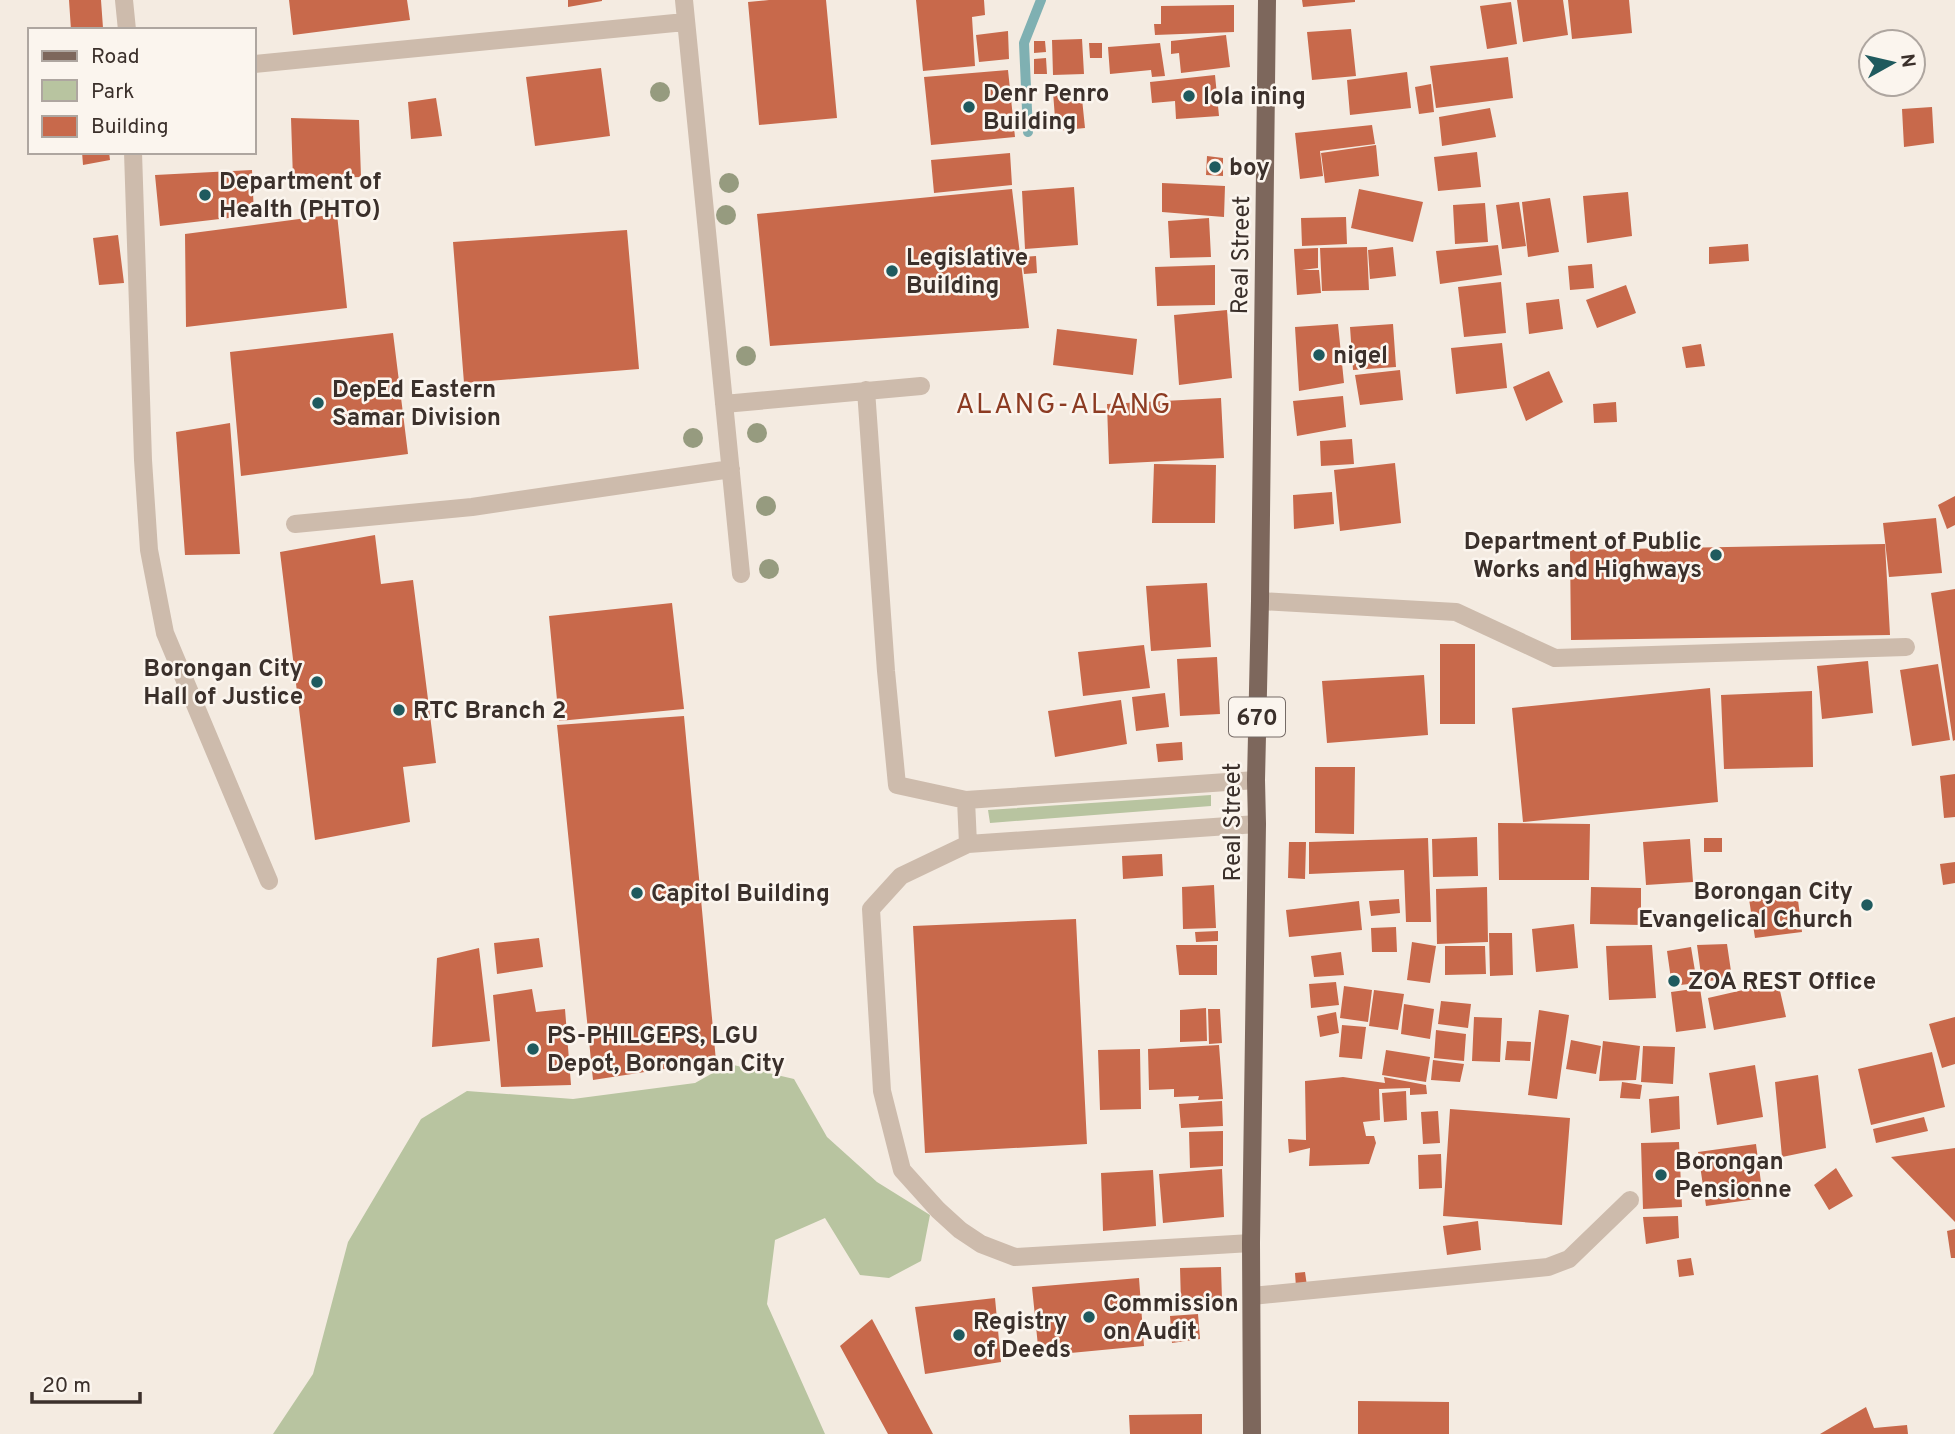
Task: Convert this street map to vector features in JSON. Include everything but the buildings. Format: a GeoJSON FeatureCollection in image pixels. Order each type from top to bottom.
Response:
{"type":"FeatureCollection","features":[{"type":"Feature","properties":{"kind":"main road","name":"Real Street"},"geometry":{"type":"LineString","coordinates":[[1252,1434],[1251,1243],[1267,0]]}},
{"type":"Feature","properties":{"kind":"street"},"geometry":{"type":"LineString","coordinates":[[124,0],[127,28]]}},
{"type":"Feature","properties":{"kind":"street"},"geometry":{"type":"LineString","coordinates":[[684,0],[741,574]]}},
{"type":"Feature","properties":{"kind":"street"},"geometry":{"type":"LineString","coordinates":[[256,64],[685,22]]}},
{"type":"Feature","properties":{"kind":"street"},"geometry":{"type":"LineString","coordinates":[[134,154],[141,420],[149,550],[165,633],[269,881]]}},
{"type":"Feature","properties":{"kind":"street"},"geometry":{"type":"LineString","coordinates":[[724,404],[921,386]]}},
{"type":"Feature","properties":{"kind":"street"},"geometry":{"type":"LineString","coordinates":[[866,390],[897,785],[966,800],[1256,780]]}},
{"type":"Feature","properties":{"kind":"street"},"geometry":{"type":"LineString","coordinates":[[295,524],[472,507],[731,469]]}},
{"type":"Feature","properties":{"kind":"street"},"geometry":{"type":"LineString","coordinates":[[1260,601],[1456,612],[1555,658],[1906,647]]}},
{"type":"Feature","properties":{"kind":"street"},"geometry":{"type":"LineString","coordinates":[[966,800],[968,844]]}},
{"type":"Feature","properties":{"kind":"street"},"geometry":{"type":"LineString","coordinates":[[1251,1243],[1015,1257],[981,1244],[937,1210],[902,1170],[882,1091],[871,909],[901,876],[968,844],[1258,824]]}},
{"type":"Feature","properties":{"kind":"street"},"geometry":{"type":"LineString","coordinates":[[1252,1296],[1548,1267],[1569,1259],[1630,1200]]}},
{"type":"Feature","properties":{"kind":"green space"},"geometry":{"type":"Polygon","coordinates":[[[1211,795],[1211,806],[990,823],[988,810],[1211,795]]]}},
{"type":"Feature","properties":{"kind":"green space"},"geometry":{"type":"Polygon","coordinates":[[[729,1064],[794,1079],[827,1137],[877,1182],[930,1215],[921,1261],[889,1278],[860,1275],[825,1218],[775,1240],[767,1304],[825,1434],[273,1434],[313,1374],[348,1242],[421,1119],[467,1091],[573,1099],[695,1083],[729,1064]]]}},
{"type":"Feature","properties":{"kind":"waterway"},"geometry":{"type":"LineString","coordinates":[[1028,132],[1024,43],[1041,0]]}},
{"type":"Feature","properties":{"kind":"place","name":"lola ining"},"geometry":{"type":"Point","coordinates":[1189,96]}},
{"type":"Feature","properties":{"kind":"place","name":"Denr Penro Building"},"geometry":{"type":"Point","coordinates":[969,107]}},
{"type":"Feature","properties":{"kind":"place","name":"boy"},"geometry":{"type":"Point","coordinates":[1215,167]}},
{"type":"Feature","properties":{"kind":"place","name":"Department of Health (PHTO)"},"geometry":{"type":"Point","coordinates":[205,195]}},
{"type":"Feature","properties":{"kind":"place","name":"Legislative Building"},"geometry":{"type":"Point","coordinates":[892,271]}},
{"type":"Feature","properties":{"kind":"place","name":"nigel"},"geometry":{"type":"Point","coordinates":[1319,355]}},
{"type":"Feature","properties":{"kind":"place","name":"DepEd Eastern Samar Division"},"geometry":{"type":"Point","coordinates":[318,403]}},
{"type":"Feature","properties":{"kind":"place","name":"Department of Public Works and Highways"},"geometry":{"type":"Point","coordinates":[1716,555]}},
{"type":"Feature","properties":{"kind":"place","name":"Borongan City Hall of Justice"},"geometry":{"type":"Point","coordinates":[317,682]}},
{"type":"Feature","properties":{"kind":"place","name":"RTC Branch 2"},"geometry":{"type":"Point","coordinates":[399,710]}},
{"type":"Feature","properties":{"kind":"place","name":"Capitol Building"},"geometry":{"type":"Point","coordinates":[637,893]}},
{"type":"Feature","properties":{"kind":"place","name":"Borongan City Evangelical Church"},"geometry":{"type":"Point","coordinates":[1867,905]}},
{"type":"Feature","properties":{"kind":"place","name":"ZOA REST Office"},"geometry":{"type":"Point","coordinates":[1674,981]}},
{"type":"Feature","properties":{"kind":"place","name":"PS-PHILGEPS, LGU Depot, Borongan City"},"geometry":{"type":"Point","coordinates":[533,1049]}},
{"type":"Feature","properties":{"kind":"place","name":"Borongan Pensionne"},"geometry":{"type":"Point","coordinates":[1661,1175]}},
{"type":"Feature","properties":{"kind":"place","name":"Commission on Audit"},"geometry":{"type":"Point","coordinates":[1089,1317]}},
{"type":"Feature","properties":{"kind":"place","name":"Registry of Deeds"},"geometry":{"type":"Point","coordinates":[959,1335]}},
{"type":"Feature","properties":{"kind":"district","name":"ALANG-ALANG"},"geometry":{"type":"Point","coordinates":[1064,403]}}]}
